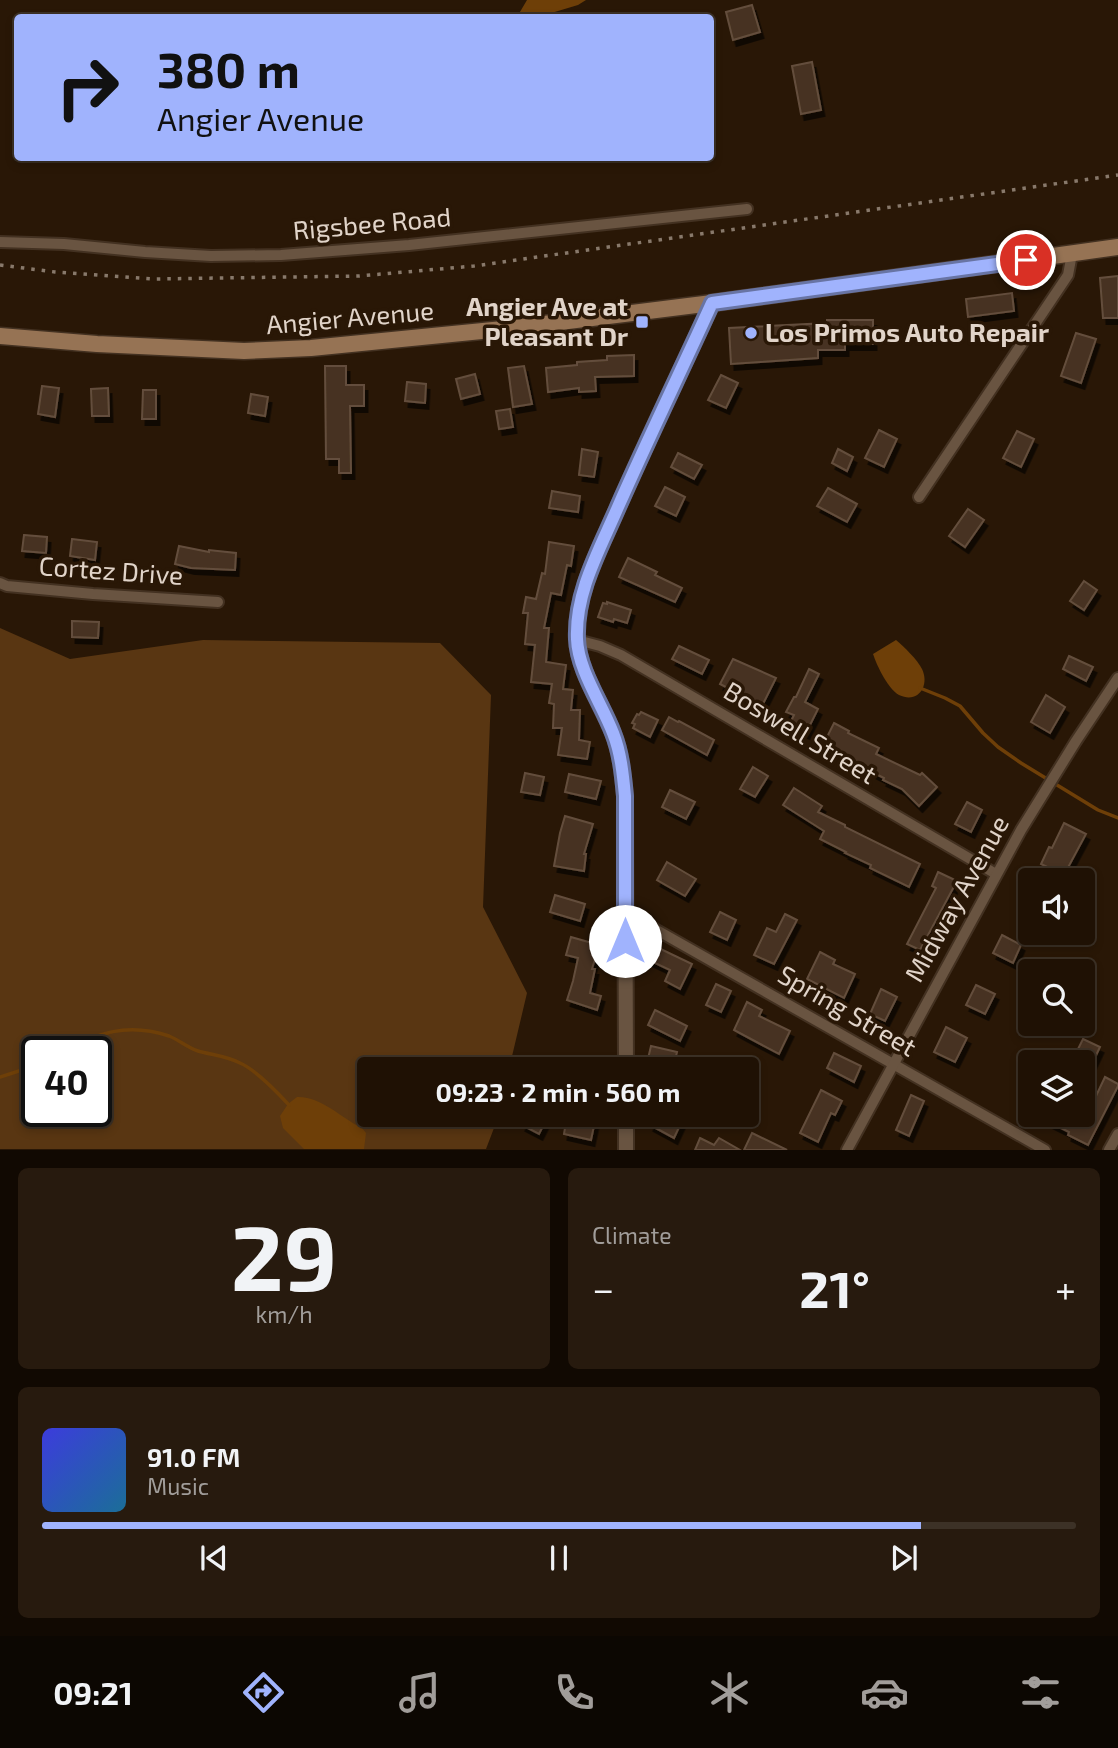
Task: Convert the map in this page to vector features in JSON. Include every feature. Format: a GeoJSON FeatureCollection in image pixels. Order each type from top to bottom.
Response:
{"type":"FeatureCollection","features":[{"type":"Feature","properties":{"kind":"main road","name":"Angier Avenue"},"geometry":{"type":"LineString","coordinates":[[0,336],[111,345],[277,350],[512,328],[1118,247]]}},
{"type":"Feature","properties":{"kind":"street","name":"Rigsbee Road"},"geometry":{"type":"LineString","coordinates":[[0,242],[64,244],[211,256],[281,255],[409,245],[747,209]]}},
{"type":"Feature","properties":{"kind":"street"},"geometry":{"type":"LineString","coordinates":[[919,497],[1068,275],[1072,254]]}},
{"type":"Feature","properties":{"kind":"street"},"geometry":{"type":"LineString","coordinates":[[625,1057],[625,796],[614,735],[583,666],[577,640],[578,613],[587,580],[641,455],[712,303]]}},
{"type":"Feature","properties":{"kind":"street","name":"Cortez Drive"},"geometry":{"type":"LineString","coordinates":[[0,583],[7,586],[93,594],[218,602]]}},
{"type":"Feature","properties":{"kind":"street","name":"Boswell Street"},"geometry":{"type":"LineString","coordinates":[[577,640],[621,655],[996,874]]}},
{"type":"Feature","properties":{"kind":"street","name":"Midway Avenue"},"geometry":{"type":"LineString","coordinates":[[847,1150],[996,874],[1044,791],[1118,678]]}},
{"type":"Feature","properties":{"kind":"street","name":"Spring Street"},"geometry":{"type":"LineString","coordinates":[[625,915],[646,924],[1045,1150]]}},
{"type":"Feature","properties":{"kind":"street"},"geometry":{"type":"LineString","coordinates":[[625,1127],[625,1150]]}},
{"type":"Feature","properties":{"kind":"street"},"geometry":{"type":"LineString","coordinates":[[1109,1150],[1118,1134]]}},
{"type":"Feature","properties":{"kind":"shaded area"},"geometry":{"type":"Polygon","coordinates":[[[527,0],[586,0],[548,14],[519,14],[527,0]]]}},
{"type":"Feature","properties":{"kind":"shaded area"},"geometry":{"type":"Polygon","coordinates":[[[0,628],[70,659],[203,640],[440,643],[491,695],[483,907],[527,993],[512,1057],[357,1057],[357,1127],[494,1127],[486,1149],[0,1149],[0,628]]]}},
{"type":"Feature","properties":{"kind":"shaded area"},"geometry":{"type":"Polygon","coordinates":[[[896,640],[917,661],[924,675],[921,692],[912,697],[899,695],[891,688],[873,654],[896,640]]]}},
{"type":"Feature","properties":{"kind":"shaded area"},"geometry":{"type":"Polygon","coordinates":[[[297,1097],[323,1104],[362,1128],[366,1133],[364,1149],[304,1149],[283,1128],[280,1116],[297,1097]]]}},
{"type":"Feature","properties":{"kind":"building"},"geometry":{"type":"Polygon","coordinates":[[[752,5],[760,32],[733,40],[726,12],[752,5]]]}},
{"type":"Feature","properties":{"kind":"building"},"geometry":{"type":"Polygon","coordinates":[[[812,62],[821,110],[801,114],[792,66],[812,62]]]}},
{"type":"Feature","properties":{"kind":"building"},"geometry":{"type":"Polygon","coordinates":[[[1118,276],[1118,318],[1103,318],[1100,278],[1118,276]]]}},
{"type":"Feature","properties":{"kind":"building"},"geometry":{"type":"Polygon","coordinates":[[[1012,293],[1014,311],[968,317],[966,299],[1012,293]]]}},
{"type":"Feature","properties":{"kind":"building"},"geometry":{"type":"Polygon","coordinates":[[[827,320],[873,320],[873,344],[845,344],[845,350],[818,350],[818,358],[731,364],[729,328],[827,323],[827,320]]]}},
{"type":"Feature","properties":{"kind":"building"},"geometry":{"type":"Polygon","coordinates":[[[1076,333],[1096,339],[1081,383],[1061,376],[1076,333]]]}},
{"type":"Feature","properties":{"kind":"building"},"geometry":{"type":"Polygon","coordinates":[[[634,355],[634,376],[595,377],[596,391],[579,392],[579,388],[548,392],[546,368],[607,360],[607,356],[634,355]]]}},
{"type":"Feature","properties":{"kind":"building"},"geometry":{"type":"Polygon","coordinates":[[[325,366],[346,366],[346,385],[364,385],[364,406],[350,406],[351,473],[339,473],[339,459],[326,459],[325,366]]]}},
{"type":"Feature","properties":{"kind":"building"},"geometry":{"type":"Polygon","coordinates":[[[524,366],[532,404],[513,407],[508,368],[524,366]]]}},
{"type":"Feature","properties":{"kind":"building"},"geometry":{"type":"Polygon","coordinates":[[[475,374],[480,394],[461,399],[456,379],[475,374]]]}},
{"type":"Feature","properties":{"kind":"building"},"geometry":{"type":"Polygon","coordinates":[[[721,375],[738,383],[726,408],[708,400],[721,375]]]}},
{"type":"Feature","properties":{"kind":"building"},"geometry":{"type":"Polygon","coordinates":[[[407,382],[426,384],[425,403],[405,401],[407,382]]]}},
{"type":"Feature","properties":{"kind":"building"},"geometry":{"type":"Polygon","coordinates":[[[42,386],[59,388],[55,417],[38,414],[42,386]]]}},
{"type":"Feature","properties":{"kind":"building"},"geometry":{"type":"Polygon","coordinates":[[[108,388],[109,416],[92,416],[91,389],[108,388]]]}},
{"type":"Feature","properties":{"kind":"building"},"geometry":{"type":"Polygon","coordinates":[[[143,390],[156,390],[156,419],[142,419],[143,390]]]}},
{"type":"Feature","properties":{"kind":"building"},"geometry":{"type":"Polygon","coordinates":[[[251,394],[268,397],[265,416],[248,413],[251,394]]]}},
{"type":"Feature","properties":{"kind":"building"},"geometry":{"type":"Polygon","coordinates":[[[510,409],[513,427],[499,429],[496,411],[510,409]]]}},
{"type":"Feature","properties":{"kind":"building"},"geometry":{"type":"Polygon","coordinates":[[[879,430],[897,439],[884,467],[865,458],[879,430]]]}},
{"type":"Feature","properties":{"kind":"building"},"geometry":{"type":"Polygon","coordinates":[[[1017,431],[1034,439],[1021,467],[1003,458],[1017,431]]]}},
{"type":"Feature","properties":{"kind":"building"},"geometry":{"type":"Polygon","coordinates":[[[582,449],[598,452],[594,477],[579,475],[582,449]]]}},
{"type":"Feature","properties":{"kind":"building"},"geometry":{"type":"Polygon","coordinates":[[[838,449],[853,457],[847,471],[832,463],[838,449]]]}},
{"type":"Feature","properties":{"kind":"building"},"geometry":{"type":"Polygon","coordinates":[[[678,453],[702,465],[694,479],[671,467],[678,453]]]}},
{"type":"Feature","properties":{"kind":"building"},"geometry":{"type":"Polygon","coordinates":[[[665,487],[685,497],[676,516],[655,506],[665,487]]]}},
{"type":"Feature","properties":{"kind":"building"},"geometry":{"type":"Polygon","coordinates":[[[828,488],[857,504],[847,522],[817,506],[828,488]]]}},
{"type":"Feature","properties":{"kind":"building"},"geometry":{"type":"Polygon","coordinates":[[[552,491],[580,496],[578,512],[549,508],[552,491]]]}},
{"type":"Feature","properties":{"kind":"building"},"geometry":{"type":"Polygon","coordinates":[[[968,509],[984,520],[965,547],[949,536],[968,509]]]}},
{"type":"Feature","properties":{"kind":"building"},"geometry":{"type":"Polygon","coordinates":[[[24,535],[47,537],[46,553],[22,551],[24,535]]]}},
{"type":"Feature","properties":{"kind":"building"},"geometry":{"type":"Polygon","coordinates":[[[72,539],[97,542],[95,560],[70,556],[72,539]]]}},
{"type":"Feature","properties":{"kind":"building"},"geometry":{"type":"Polygon","coordinates":[[[549,542],[574,546],[571,566],[567,565],[561,595],[551,593],[544,628],[549,628],[546,662],[566,665],[563,689],[573,690],[571,710],[580,710],[579,740],[590,742],[587,759],[558,755],[562,728],[553,728],[554,704],[549,703],[552,684],[531,682],[535,645],[525,644],[528,613],[523,613],[526,597],[536,599],[542,573],[545,574],[549,542]]]}},
{"type":"Feature","properties":{"kind":"building"},"geometry":{"type":"Polygon","coordinates":[[[179,546],[209,552],[236,553],[235,570],[191,568],[175,564],[179,546]]]}},
{"type":"Feature","properties":{"kind":"building"},"geometry":{"type":"Polygon","coordinates":[[[628,558],[682,588],[675,602],[619,577],[628,558]]]}},
{"type":"Feature","properties":{"kind":"building"},"geometry":{"type":"Polygon","coordinates":[[[1084,581],[1097,590],[1084,610],[1070,601],[1084,581]]]}},
{"type":"Feature","properties":{"kind":"building"},"geometry":{"type":"Polygon","coordinates":[[[603,603],[631,610],[627,623],[598,617],[603,603]]]}},
{"type":"Feature","properties":{"kind":"building"},"geometry":{"type":"Polygon","coordinates":[[[72,621],[99,622],[98,638],[72,637],[72,621]]]}},
{"type":"Feature","properties":{"kind":"building"},"geometry":{"type":"Polygon","coordinates":[[[679,646],[709,660],[702,674],[672,659],[679,646]]]}},
{"type":"Feature","properties":{"kind":"building"},"geometry":{"type":"Polygon","coordinates":[[[1069,656],[1093,667],[1086,681],[1063,669],[1069,656]]]}},
{"type":"Feature","properties":{"kind":"building"},"geometry":{"type":"Polygon","coordinates":[[[733,659],[776,678],[762,706],[720,684],[733,659]]]}},
{"type":"Feature","properties":{"kind":"building"},"geometry":{"type":"Polygon","coordinates":[[[809,669],[819,674],[805,702],[818,709],[806,733],[789,725],[794,715],[786,712],[809,669]]]}},
{"type":"Feature","properties":{"kind":"building"},"geometry":{"type":"Polygon","coordinates":[[[1046,695],[1065,707],[1050,733],[1031,722],[1046,695]]]}},
{"type":"Feature","properties":{"kind":"building"},"geometry":{"type":"Polygon","coordinates":[[[641,712],[658,720],[650,737],[633,728],[635,724],[632,723],[641,712]]]}},
{"type":"Feature","properties":{"kind":"building"},"geometry":{"type":"Polygon","coordinates":[[[669,717],[714,740],[707,755],[662,730],[669,717]]]}},
{"type":"Feature","properties":{"kind":"building"},"geometry":{"type":"Polygon","coordinates":[[[834,723],[879,748],[876,754],[920,775],[922,773],[937,787],[919,806],[902,789],[823,745],[834,723]]]}},
{"type":"Feature","properties":{"kind":"building"},"geometry":{"type":"Polygon","coordinates":[[[753,767],[768,776],[755,797],[740,789],[753,767]]]}},
{"type":"Feature","properties":{"kind":"building"},"geometry":{"type":"Polygon","coordinates":[[[525,773],[544,777],[540,795],[521,792],[525,773]]]}},
{"type":"Feature","properties":{"kind":"building"},"geometry":{"type":"Polygon","coordinates":[[[569,774],[601,781],[596,799],[565,792],[569,774]]]}},
{"type":"Feature","properties":{"kind":"building"},"geometry":{"type":"Polygon","coordinates":[[[794,788],[822,806],[818,812],[920,864],[909,887],[820,839],[824,831],[783,805],[794,788]]]}},
{"type":"Feature","properties":{"kind":"building"},"geometry":{"type":"Polygon","coordinates":[[[670,790],[695,802],[686,819],[662,807],[670,790]]]}},
{"type":"Feature","properties":{"kind":"building"},"geometry":{"type":"Polygon","coordinates":[[[967,802],[982,810],[971,832],[955,824],[967,802]]]}},
{"type":"Feature","properties":{"kind":"building"},"geometry":{"type":"Polygon","coordinates":[[[565,816],[593,824],[584,854],[584,871],[554,866],[565,816]]]}},
{"type":"Feature","properties":{"kind":"building"},"geometry":{"type":"Polygon","coordinates":[[[1064,823],[1086,834],[1068,868],[1049,868],[1041,864],[1049,847],[1052,848],[1064,823]]]}},
{"type":"Feature","properties":{"kind":"building"},"geometry":{"type":"Polygon","coordinates":[[[667,862],[696,879],[685,896],[657,880],[667,862]]]}},
{"type":"Feature","properties":{"kind":"building"},"geometry":{"type":"Polygon","coordinates":[[[938,872],[957,881],[920,950],[907,944],[936,888],[932,886],[938,872]]]}},
{"type":"Feature","properties":{"kind":"building"},"geometry":{"type":"Polygon","coordinates":[[[555,895],[585,904],[580,921],[550,912],[555,895]]]}},
{"type":"Feature","properties":{"kind":"building"},"geometry":{"type":"Polygon","coordinates":[[[720,912],[736,920],[727,940],[710,932],[720,912]]]}},
{"type":"Feature","properties":{"kind":"building"},"geometry":{"type":"Polygon","coordinates":[[[785,914],[797,920],[774,964],[754,955],[767,928],[776,932],[785,914]]]}},
{"type":"Feature","properties":{"kind":"building"},"geometry":{"type":"Polygon","coordinates":[[[1002,935],[1021,945],[1013,963],[993,953],[1002,935]]]}},
{"type":"Feature","properties":{"kind":"building"},"geometry":{"type":"Polygon","coordinates":[[[571,937],[599,945],[592,969],[595,969],[590,993],[601,996],[597,1010],[567,1000],[578,958],[566,955],[571,937]]]}},
{"type":"Feature","properties":{"kind":"building"},"geometry":{"type":"Polygon","coordinates":[[[646,942],[692,964],[680,989],[665,981],[670,970],[640,956],[646,942]]]}},
{"type":"Feature","properties":{"kind":"building"},"geometry":{"type":"Polygon","coordinates":[[[820,952],[835,960],[833,964],[855,974],[844,998],[807,979],[820,952]]]}},
{"type":"Feature","properties":{"kind":"building"},"geometry":{"type":"Polygon","coordinates":[[[716,984],[731,991],[721,1012],[706,1005],[716,984]]]}},
{"type":"Feature","properties":{"kind":"building"},"geometry":{"type":"Polygon","coordinates":[[[976,985],[995,994],[985,1014],[966,1005],[976,985]]]}},
{"type":"Feature","properties":{"kind":"building"},"geometry":{"type":"Polygon","coordinates":[[[881,989],[897,997],[885,1021],[870,1014],[881,989]]]}},
{"type":"Feature","properties":{"kind":"building"},"geometry":{"type":"Polygon","coordinates":[[[747,1002],[762,1010],[759,1016],[790,1031],[779,1054],[734,1030],[747,1002]]]}},
{"type":"Feature","properties":{"kind":"building"},"geometry":{"type":"Polygon","coordinates":[[[655,1010],[687,1026],[680,1041],[648,1025],[655,1010]]]}},
{"type":"Feature","properties":{"kind":"building"},"geometry":{"type":"Polygon","coordinates":[[[946,1027],[967,1038],[955,1062],[934,1052],[946,1027]]]}},
{"type":"Feature","properties":{"kind":"building"},"geometry":{"type":"Polygon","coordinates":[[[1083,1039],[1100,1047],[1095,1058],[1095,1050],[1078,1050],[1083,1039]]]}},
{"type":"Feature","properties":{"kind":"building"},"geometry":{"type":"Polygon","coordinates":[[[651,1046],[677,1052],[676,1057],[648,1057],[651,1046]]]}},
{"type":"Feature","properties":{"kind":"building"},"geometry":{"type":"Polygon","coordinates":[[[834,1053],[861,1066],[854,1082],[827,1068],[834,1053]]]}},
{"type":"Feature","properties":{"kind":"building"},"geometry":{"type":"Polygon","coordinates":[[[1105,1077],[1118,1084],[1088,1145],[1059,1127],[1095,1127],[1095,1098],[1105,1077]]]}},
{"type":"Feature","properties":{"kind":"building"},"geometry":{"type":"Polygon","coordinates":[[[821,1090],[842,1101],[835,1115],[831,1113],[818,1142],[800,1133],[821,1090]]]}},
{"type":"Feature","properties":{"kind":"building"},"geometry":{"type":"Polygon","coordinates":[[[911,1095],[924,1101],[909,1136],[896,1130],[911,1095]]]}},
{"type":"Feature","properties":{"kind":"building"},"geometry":{"type":"Polygon","coordinates":[[[526,1127],[542,1127],[539,1134],[526,1127]]]}},
{"type":"Feature","properties":{"kind":"building"},"geometry":{"type":"Polygon","coordinates":[[[565,1127],[594,1127],[591,1140],[564,1134],[565,1127]]]}},
{"type":"Feature","properties":{"kind":"building"},"geometry":{"type":"Polygon","coordinates":[[[654,1127],[679,1127],[674,1138],[654,1127]]]}},
{"type":"Feature","properties":{"kind":"building"},"geometry":{"type":"Polygon","coordinates":[[[752,1133],[787,1150],[744,1150],[752,1133]]]}},
{"type":"Feature","properties":{"kind":"building"},"geometry":{"type":"Polygon","coordinates":[[[700,1138],[714,1145],[719,1138],[740,1150],[695,1150],[700,1138]]]}},
{"type":"Feature","properties":{"kind":"waterway"},"geometry":{"type":"LineString","coordinates":[[920,688],[960,706],[983,733],[1021,763],[1098,810],[1118,818]]}},
{"type":"Feature","properties":{"kind":"waterway"},"geometry":{"type":"LineString","coordinates":[[97,1036],[126,1030],[169,1036],[194,1050],[246,1066],[289,1105]]}},
{"type":"Feature","properties":{"kind":"waterway"},"geometry":{"type":"LineString","coordinates":[[0,1077],[21,1070]]}},
{"type":"Feature","properties":{"kind":"railway"},"geometry":{"type":"LineString","coordinates":[[0,265],[152,279],[359,276],[474,266],[1118,175]]}},
{"type":"Feature","properties":{"kind":"place","name":"Angier Ave at Pleasant Dr"},"geometry":{"type":"Point","coordinates":[642,322]}},
{"type":"Feature","properties":{"kind":"place","name":"Los Primos Auto Repair"},"geometry":{"type":"Point","coordinates":[751,333]}},
{"type":"Feature","properties":{"kind":"route"},"geometry":{"type":"LineString","coordinates":[[625,941],[625,796],[622,774],[614,735],[578,650],[578,613],[583,591],[596,559],[712,303],[1026,260]]}}]}
